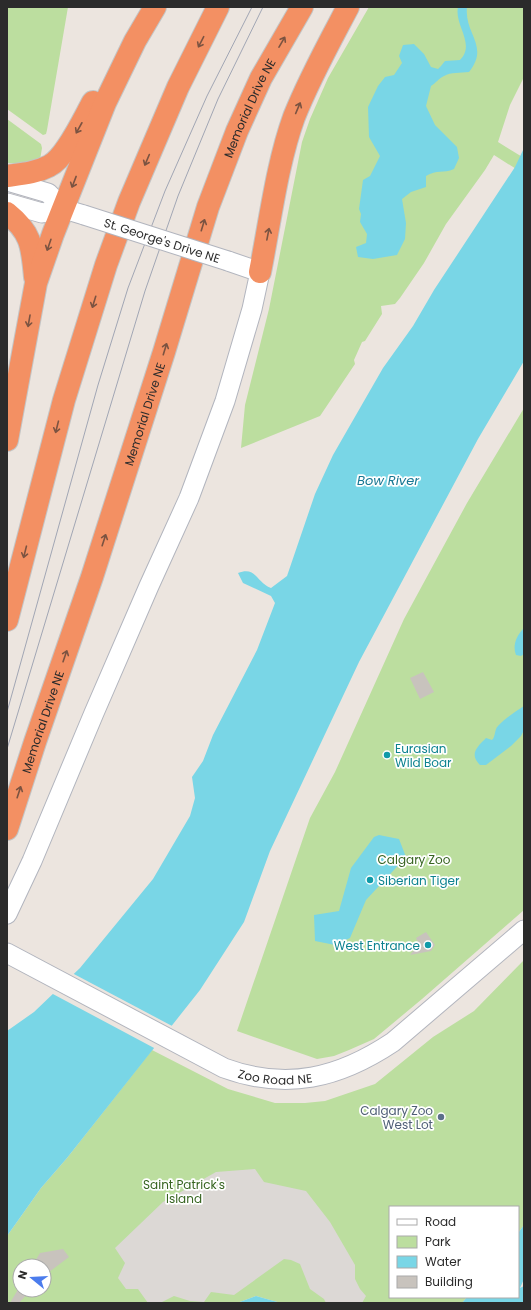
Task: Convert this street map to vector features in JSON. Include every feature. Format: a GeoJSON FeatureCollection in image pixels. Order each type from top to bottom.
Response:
{"type":"FeatureCollection","features":[{"type":"Feature","properties":{"kind":"highway"},"geometry":{"type":"LineString","coordinates":[[7,176],[28,174],[51,165],[68,148],[102,86],[125,37],[143,7]]}},
{"type":"Feature","properties":{"kind":"highway"},"geometry":{"type":"LineString","coordinates":[[7,440],[36,283],[53,234],[74,212],[105,103],[135,42],[155,7]]}},
{"type":"Feature","properties":{"kind":"highway"},"geometry":{"type":"LineString","coordinates":[[7,620],[64,400],[104,272],[129,202],[178,87],[218,7]]}},
{"type":"Feature","properties":{"kind":"highway","name":"Memorial Drive NE"},"geometry":{"type":"LineString","coordinates":[[7,829],[35,742],[92,577],[164,352],[208,207],[237,131],[261,78],[302,7]]}},
{"type":"Feature","properties":{"kind":"highway"},"geometry":{"type":"LineString","coordinates":[[260,272],[283,154],[294,117],[308,83],[348,7]]}},
{"type":"Feature","properties":{"kind":"highway"},"geometry":{"type":"LineString","coordinates":[[7,213],[14,218],[27,234],[32,246],[36,283]]}},
{"type":"Feature","properties":{"kind":"street","name":"St. George's Drive NE"},"geometry":{"type":"LineString","coordinates":[[7,181],[48,192],[74,212]]}},
{"type":"Feature","properties":{"kind":"street","name":"St. George's Drive NE"},"geometry":{"type":"LineString","coordinates":[[7,203],[42,212],[74,212],[260,272]]}},
{"type":"Feature","properties":{"kind":"street"},"geometry":{"type":"LineString","coordinates":[[7,914],[32,861],[94,713],[189,498],[225,401],[252,309],[260,272]]}},
{"type":"Feature","properties":{"kind":"street","name":"Zoo Road NE"},"geometry":{"type":"LineString","coordinates":[[11,955],[224,1068],[258,1078],[280,1080],[319,1076],[337,1071],[371,1057],[393,1042],[524,930]]}},
{"type":"Feature","properties":{"kind":"green space"},"geometry":{"type":"Polygon","coordinates":[[[7,7],[68,7],[47,130],[46,134],[43,135],[7,109],[7,7]]]}},
{"type":"Feature","properties":{"kind":"green space"},"geometry":{"type":"Polygon","coordinates":[[[369,7],[524,7],[524,77],[510,105],[498,142],[524,158],[524,174],[494,155],[446,224],[424,263],[400,298],[395,304],[381,306],[382,314],[365,341],[362,342],[354,360],[355,364],[320,416],[241,448],[245,405],[269,309],[302,142],[310,119],[328,78],[369,7]]]}},
{"type":"Feature","properties":{"kind":"green space"},"geometry":{"type":"Polygon","coordinates":[[[7,119],[41,144],[42,148],[40,160],[26,164],[7,163],[7,119]]]}},
{"type":"Feature","properties":{"kind":"green space","name":"Calgary Zoo"},"geometry":{"type":"Polygon","coordinates":[[[524,408],[524,910],[374,1039],[349,1050],[334,1056],[317,1059],[237,1031],[310,818],[335,772],[404,619],[467,503],[524,408]]]}},
{"type":"Feature","properties":{"kind":"green space","name":"Saint Patrick's Island"},"geometry":{"type":"Polygon","coordinates":[[[524,960],[524,1225],[519,1232],[519,1206],[389,1206],[389,1298],[466,1298],[462,1303],[281,1303],[256,1296],[237,1303],[7,1303],[7,1236],[41,1188],[67,1158],[152,1050],[228,1089],[275,1103],[325,1101],[375,1084],[433,1037],[474,1011],[524,960]]]}},
{"type":"Feature","properties":{"kind":"shaded area"},"geometry":{"type":"Polygon","coordinates":[[[255,1169],[264,1182],[306,1191],[330,1222],[355,1265],[355,1279],[360,1289],[366,1296],[362,1303],[326,1303],[324,1299],[310,1289],[300,1264],[284,1259],[234,1295],[211,1292],[204,1302],[190,1301],[174,1296],[160,1303],[148,1303],[138,1289],[126,1289],[118,1278],[125,1263],[115,1248],[163,1202],[216,1172],[255,1169]]]}},
{"type":"Feature","properties":{"kind":"water"},"geometry":{"type":"Polygon","coordinates":[[[458,7],[467,7],[469,25],[477,47],[475,63],[469,72],[447,75],[431,86],[426,106],[435,125],[457,147],[459,158],[454,169],[433,173],[426,176],[426,187],[411,192],[402,199],[406,223],[405,239],[397,255],[373,259],[358,257],[356,247],[366,243],[367,234],[360,222],[361,214],[359,209],[363,180],[370,176],[380,156],[369,137],[368,107],[378,86],[385,77],[394,75],[402,63],[399,56],[403,45],[414,44],[424,54],[431,67],[438,69],[445,61],[460,60],[466,48],[459,21],[458,7]]]}},
{"type":"Feature","properties":{"kind":"water","name":"Bow River"},"geometry":{"type":"Polygon","coordinates":[[[524,148],[524,361],[478,439],[359,662],[270,851],[244,922],[200,990],[67,1158],[41,1188],[7,1236],[7,1031],[34,1012],[80,968],[153,879],[190,816],[195,798],[192,777],[203,761],[213,735],[257,650],[275,603],[271,596],[243,583],[238,573],[244,571],[252,573],[271,588],[287,576],[315,494],[333,455],[383,368],[413,326],[434,290],[515,167],[524,148]]]}},
{"type":"Feature","properties":{"kind":"water"},"geometry":{"type":"Polygon","coordinates":[[[524,628],[524,654],[521,656],[516,655],[516,640],[524,628]]]}},
{"type":"Feature","properties":{"kind":"water"},"geometry":{"type":"Polygon","coordinates":[[[524,706],[524,730],[521,736],[511,746],[486,765],[480,765],[475,757],[477,748],[486,738],[492,740],[498,726],[524,706]]]}},
{"type":"Feature","properties":{"kind":"water"},"geometry":{"type":"Polygon","coordinates":[[[379,835],[399,839],[406,857],[366,900],[350,938],[335,945],[315,941],[314,915],[339,911],[351,868],[374,837],[379,835]]]}},
{"type":"Feature","properties":{"kind":"water"},"geometry":{"type":"Polygon","coordinates":[[[524,1225],[524,1279],[520,1288],[524,1286],[524,1303],[462,1303],[466,1298],[519,1298],[519,1232],[524,1225]]]}},
{"type":"Feature","properties":{"kind":"water"},"geometry":{"type":"Polygon","coordinates":[[[256,1296],[281,1303],[237,1303],[256,1296]]]}},
{"type":"Feature","properties":{"kind":"pier"},"geometry":{"type":"Polygon","coordinates":[[[72,973],[174,1027],[156,1049],[51,993],[72,973]]]}},
{"type":"Feature","properties":{"kind":"building"},"geometry":{"type":"Polygon","coordinates":[[[423,672],[434,692],[420,699],[410,678],[423,672]]]}},
{"type":"Feature","properties":{"kind":"building","name":"West Entrance"},"geometry":{"type":"Polygon","coordinates":[[[426,932],[435,945],[431,951],[410,955],[419,944],[416,938],[426,932]]]}},
{"type":"Feature","properties":{"kind":"building"},"geometry":{"type":"Polygon","coordinates":[[[63,1249],[69,1257],[52,1270],[52,1258],[37,1258],[40,1253],[63,1249]]]}},
{"type":"Feature","properties":{"kind":"building"},"geometry":{"type":"Polygon","coordinates":[[[13,1298],[24,1298],[19,1303],[10,1303],[13,1298]]]}},
{"type":"Feature","properties":{"kind":"tram line"},"geometry":{"type":"LineString","coordinates":[[7,712],[98,385],[128,288],[165,191],[207,96],[252,7]]}},
{"type":"Feature","properties":{"kind":"tram line"},"geometry":{"type":"LineString","coordinates":[[7,749],[145,291],[178,196],[218,99],[263,7]]}},
{"type":"Feature","properties":{"kind":"place","name":"Eurasian Wild Boar"},"geometry":{"type":"Point","coordinates":[387,755]}},
{"type":"Feature","properties":{"kind":"place","name":"Siberian Tiger"},"geometry":{"type":"Point","coordinates":[370,880]}},
{"type":"Feature","properties":{"kind":"place","name":"West Entrance"},"geometry":{"type":"Point","coordinates":[428,945]}},
{"type":"Feature","properties":{"kind":"place","name":"Calgary Zoo West Lot"},"geometry":{"type":"Point","coordinates":[441,1117]}}]}
